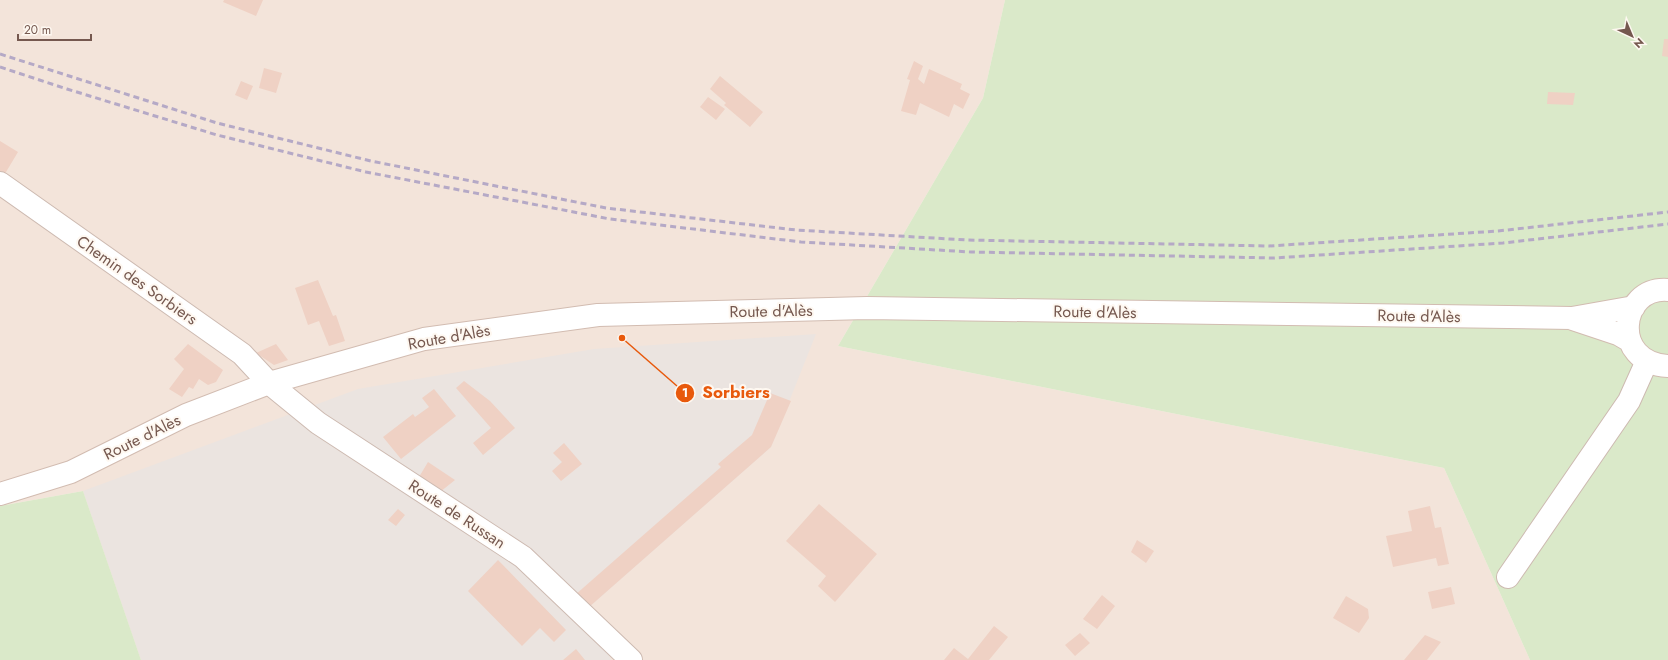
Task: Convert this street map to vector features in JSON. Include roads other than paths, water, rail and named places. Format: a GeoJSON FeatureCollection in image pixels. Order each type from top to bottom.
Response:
{"type":"FeatureCollection","features":[{"type":"Feature","properties":{"kind":"main road","name":"Chemin des Sorbiers"},"geometry":{"type":"LineString","coordinates":[[0,183],[242,354],[270,383]]}},
{"type":"Feature","properties":{"kind":"main road"},"geometry":{"type":"LineString","coordinates":[[1668,290],[1652,292],[1642,298],[1634,307],[1629,318],[1627,329],[1630,341],[1637,352],[1647,361],[1658,365],[1668,366]]}},
{"type":"Feature","properties":{"kind":"main road","name":"Route d'Alès"},"geometry":{"type":"LineString","coordinates":[[0,494],[71,472],[186,415],[270,383],[424,339],[598,315],[867,308],[1572,318],[1634,307]]}},
{"type":"Feature","properties":{"kind":"main road","name":"Route d'Alès"},"geometry":{"type":"LineString","coordinates":[[1572,318],[1618,334],[1630,341]]}},
{"type":"Feature","properties":{"kind":"main road"},"geometry":{"type":"LineString","coordinates":[[1508,577],[1629,401],[1647,361]]}},
{"type":"Feature","properties":{"kind":"main road","name":"Route de Russan"},"geometry":{"type":"LineString","coordinates":[[270,383],[318,423],[523,557],[631,660]]}},
{"type":"Feature","properties":{"kind":"railway"},"geometry":{"type":"LineString","coordinates":[[0,54],[217,123],[371,161],[606,208],[796,230],[967,240],[1269,246],[1498,231],[1668,212]]}},
{"type":"Feature","properties":{"kind":"railway"},"geometry":{"type":"LineString","coordinates":[[0,67],[217,135],[366,172],[610,219],[801,242],[971,252],[1274,258],[1503,243],[1668,224]]}},
{"type":"Feature","properties":{"kind":"place","name":"Sorbiers"},"geometry":{"type":"Point","coordinates":[622,338]}}]}
